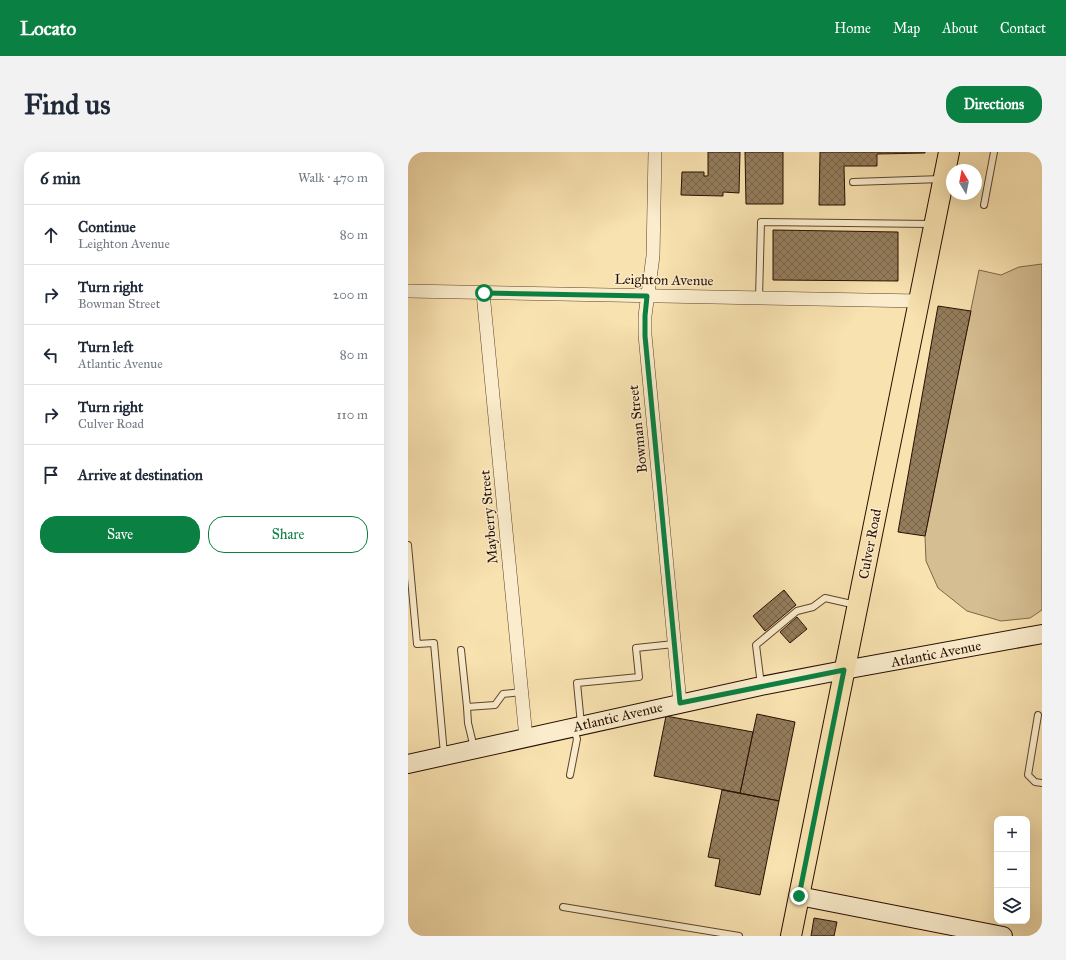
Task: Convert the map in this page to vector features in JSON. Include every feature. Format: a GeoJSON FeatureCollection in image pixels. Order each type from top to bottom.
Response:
{"type":"FeatureCollection","features":[{"type":"Feature","properties":{"kind":"main road","name":"Culver Road"},"geometry":{"type":"LineString","coordinates":[[791,936],[949,152]]}},
{"type":"Feature","properties":{"kind":"main road","name":"Atlantic Avenue"},"geometry":{"type":"LineString","coordinates":[[408,764],[761,686],[1042,634]]}},
{"type":"Feature","properties":{"kind":"main road"},"geometry":{"type":"LineString","coordinates":[[799,896],[1003,936]]}},
{"type":"Feature","properties":{"kind":"street","name":"Bowman Street"},"geometry":{"type":"LineString","coordinates":[[655,152],[653,256],[647,296],[645,336],[680,703]]}},
{"type":"Feature","properties":{"kind":"street","name":"Leighton Avenue"},"geometry":{"type":"LineString","coordinates":[[408,291],[919,301]]}},
{"type":"Feature","properties":{"kind":"street","name":"Mayberry Street"},"geometry":{"type":"LineString","coordinates":[[484,293],[526,738]]}},
{"type":"Feature","properties":{"kind":"lane"},"geometry":{"type":"LineString","coordinates":[[984,205],[994,152]]}},
{"type":"Feature","properties":{"kind":"lane"},"geometry":{"type":"LineString","coordinates":[[853,182],[943,179]]}},
{"type":"Feature","properties":{"kind":"lane"},"geometry":{"type":"LineString","coordinates":[[760,298],[761,222],[934,224]]}},
{"type":"Feature","properties":{"kind":"lane"},"geometry":{"type":"LineString","coordinates":[[408,545],[418,644],[434,643],[445,756]]}},
{"type":"Feature","properties":{"kind":"lane"},"geometry":{"type":"LineString","coordinates":[[761,686],[756,645],[797,611],[813,607],[825,598],[858,605]]}},
{"type":"Feature","properties":{"kind":"lane"},"geometry":{"type":"LineString","coordinates":[[570,774],[578,726],[577,683],[639,676],[636,648],[674,644]]}},
{"type":"Feature","properties":{"kind":"lane"},"geometry":{"type":"LineString","coordinates":[[460,650],[468,723],[475,749]]}},
{"type":"Feature","properties":{"kind":"lane"},"geometry":{"type":"LineString","coordinates":[[467,707],[495,704],[503,694],[522,692]]}},
{"type":"Feature","properties":{"kind":"lane"},"geometry":{"type":"LineString","coordinates":[[1038,715],[1028,775],[1035,782],[1042,783]]}},
{"type":"Feature","properties":{"kind":"lane"},"geometry":{"type":"LineString","coordinates":[[563,908],[738,936]]}},
{"type":"Feature","properties":{"kind":"shaded area"},"geometry":{"type":"Polygon","coordinates":[[[1042,264],[1042,610],[1030,618],[1001,621],[967,611],[938,588],[926,561],[925,536],[979,270],[1001,275],[1019,267],[1042,264]]]}},
{"type":"Feature","properties":{"kind":"building"},"geometry":{"type":"Polygon","coordinates":[[[708,152],[740,152],[739,193],[723,192],[723,196],[681,195],[682,172],[704,172],[704,176],[708,176],[708,152]]]}},
{"type":"Feature","properties":{"kind":"building"},"geometry":{"type":"Polygon","coordinates":[[[745,152],[783,152],[783,204],[746,204],[745,152]]]}},
{"type":"Feature","properties":{"kind":"building"},"geometry":{"type":"Polygon","coordinates":[[[820,152],[925,153],[877,154],[877,166],[844,166],[845,205],[819,205],[820,152]]]}},
{"type":"Feature","properties":{"kind":"building"},"geometry":{"type":"Polygon","coordinates":[[[773,230],[898,232],[898,281],[773,280],[773,230]]]}},
{"type":"Feature","properties":{"kind":"building"},"geometry":{"type":"Polygon","coordinates":[[[938,306],[971,311],[925,536],[898,532],[938,306]]]}},
{"type":"Feature","properties":{"kind":"building"},"geometry":{"type":"Polygon","coordinates":[[[784,590],[796,605],[765,631],[753,616],[784,590]]]}},
{"type":"Feature","properties":{"kind":"building"},"geometry":{"type":"Polygon","coordinates":[[[797,617],[807,629],[790,643],[780,632],[797,617]]]}},
{"type":"Feature","properties":{"kind":"building"},"geometry":{"type":"Polygon","coordinates":[[[757,714],[795,722],[779,801],[740,793],[757,714]]]}},
{"type":"Feature","properties":{"kind":"building"},"geometry":{"type":"Polygon","coordinates":[[[666,716],[753,732],[740,793],[654,776],[666,716]]]}},
{"type":"Feature","properties":{"kind":"building"},"geometry":{"type":"Polygon","coordinates":[[[722,790],[779,801],[760,895],[715,886],[720,859],[708,857],[722,790]]]}},
{"type":"Feature","properties":{"kind":"building"},"geometry":{"type":"Polygon","coordinates":[[[814,918],[837,922],[834,936],[811,936],[814,918]]]}},
{"type":"Feature","properties":{"kind":"route"},"geometry":{"type":"LineString","coordinates":[[484,293],[647,296],[645,336],[680,703],[844,670],[799,896]]}}]}
